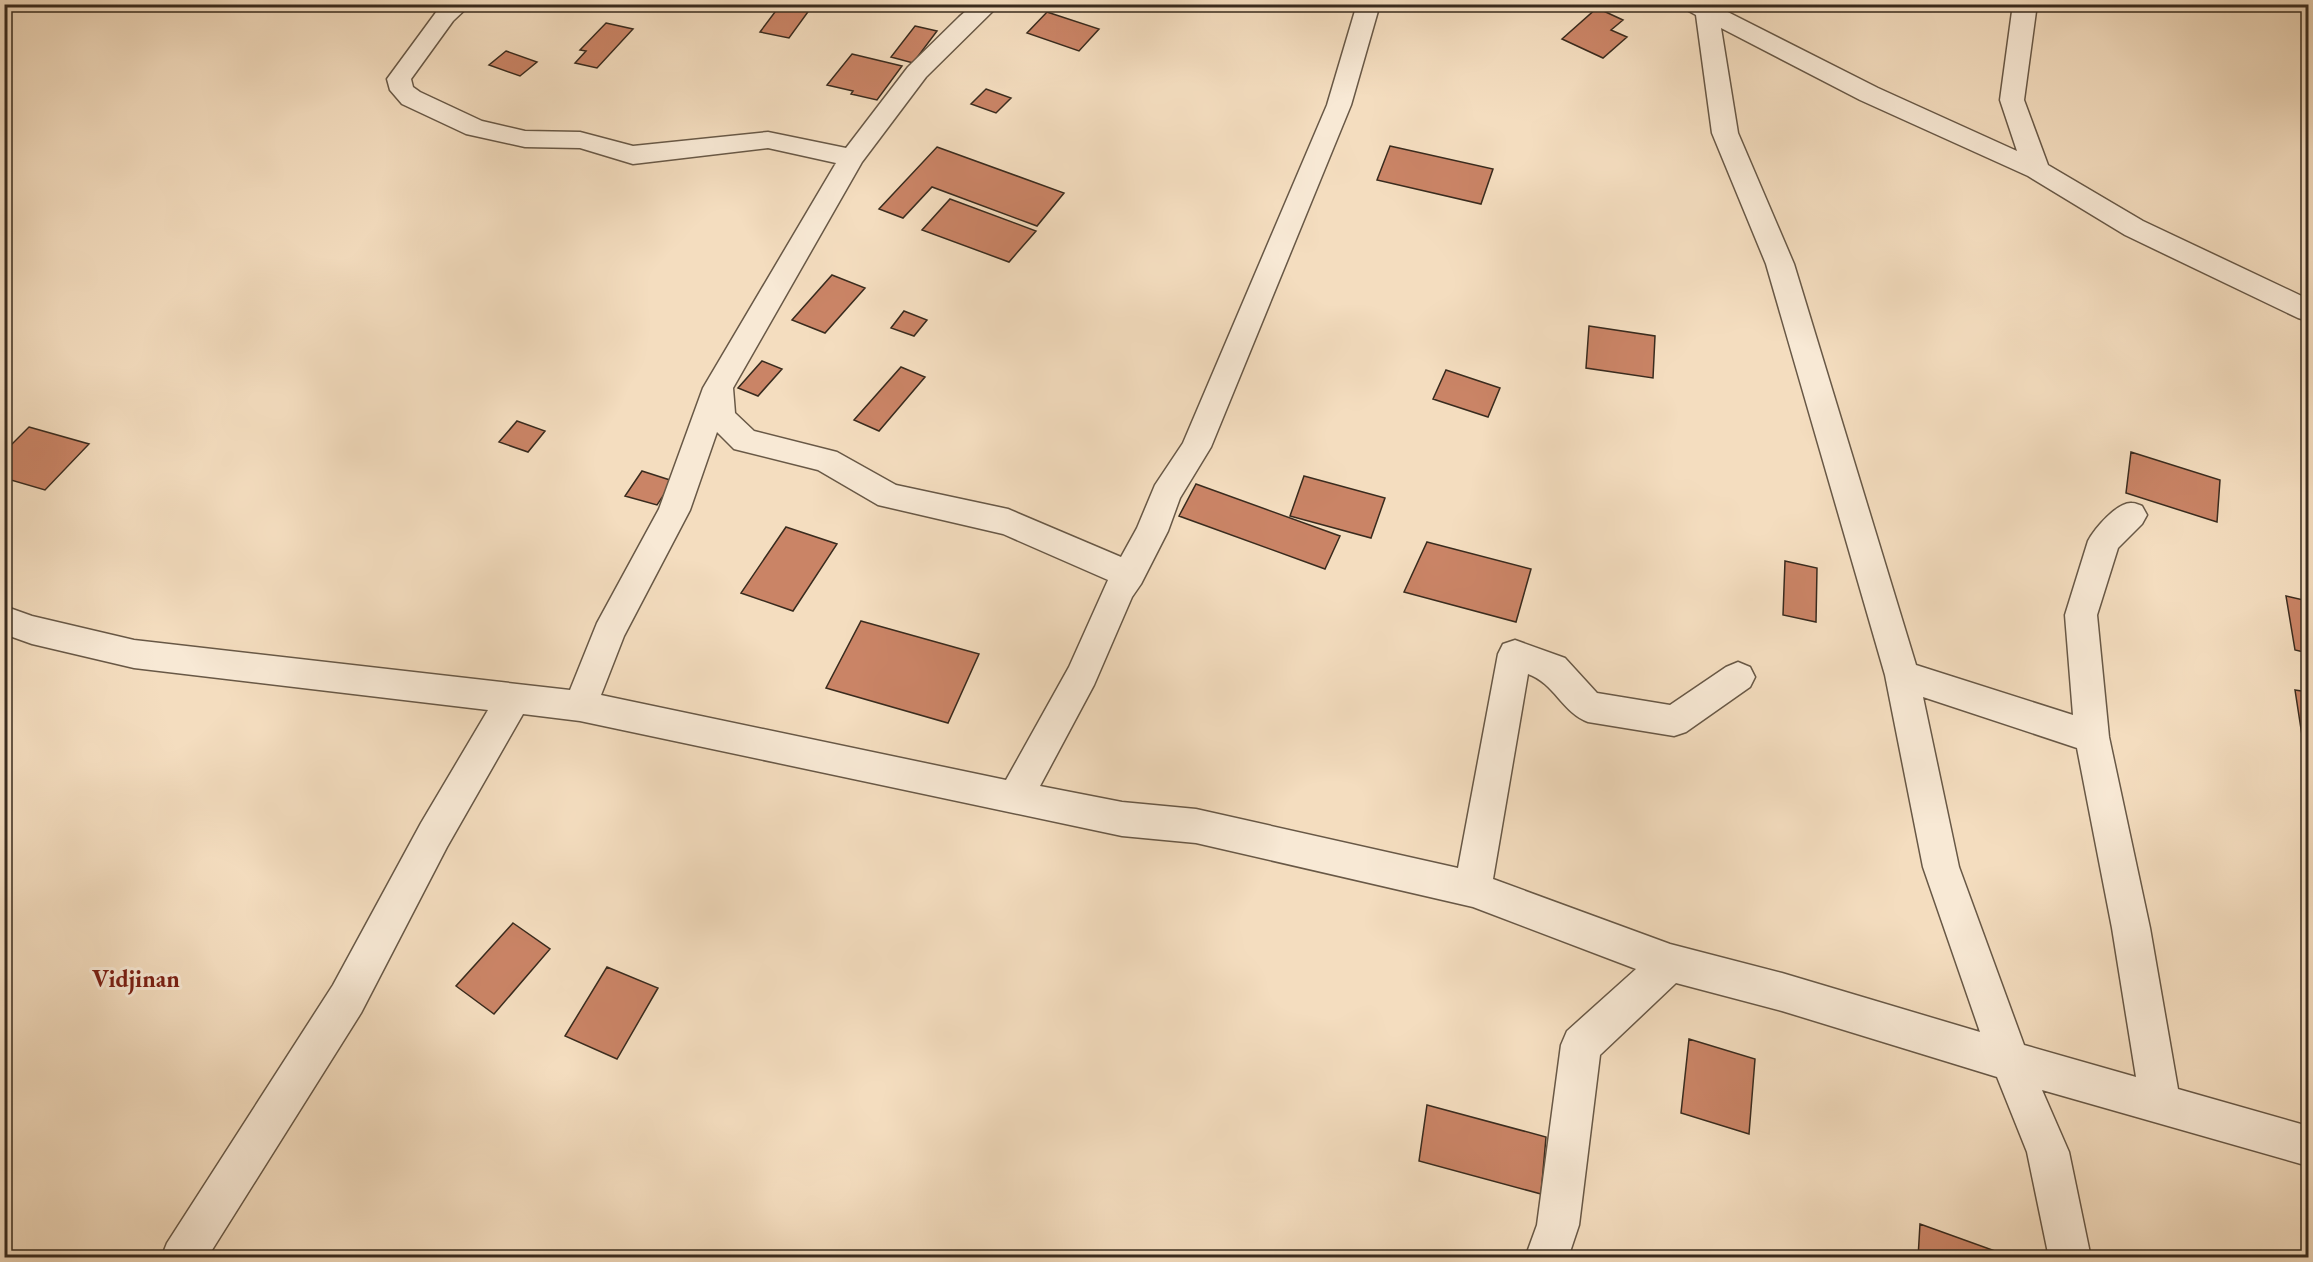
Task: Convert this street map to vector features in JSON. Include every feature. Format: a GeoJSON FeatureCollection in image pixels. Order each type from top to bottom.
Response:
{"type":"FeatureCollection","features":[{"type":"Feature","properties":{"kind":"street"},"geometry":{"type":"LineString","coordinates":[[460,4],[445,16],[399,79],[402,90],[411,98],[476,128],[525,139],[580,140],[633,154],[768,140],[852,158]]}},
{"type":"Feature","properties":{"kind":"street"},"geometry":{"type":"LineString","coordinates":[[580,706],[609,633],[674,510],[718,388],[852,158],[917,72],[967,22],[989,4]]}},
{"type":"Feature","properties":{"kind":"street"},"geometry":{"type":"LineString","coordinates":[[1015,798],[1082,675],[1118,593],[1130,575],[1152,531],[1166,494],[1196,447],[1339,105],[1369,4]]}},
{"type":"Feature","properties":{"kind":"street"},"geometry":{"type":"LineString","coordinates":[[2025,4],[2012,100],[2037,170]]}},
{"type":"Feature","properties":{"kind":"street"},"geometry":{"type":"LineString","coordinates":[[1700,8],[1869,94],[2037,170],[2134,228],[2308,311]]}},
{"type":"Feature","properties":{"kind":"street"},"geometry":{"type":"LineString","coordinates":[[1700,8],[1725,133],[1780,264],[1902,675],[1941,867],[2010,1061],[2048,1152],[2070,1257]]}},
{"type":"Feature","properties":{"kind":"street"},"geometry":{"type":"LineString","coordinates":[[718,388],[720,417],[745,441],[826,460],[889,496],[1008,522],[1130,575]]}},
{"type":"Feature","properties":{"kind":"street"},"geometry":{"type":"LineString","coordinates":[[2131,514],[2104,541],[2081,615],[2092,737],[2131,928],[2161,1104]]}},
{"type":"Feature","properties":{"kind":"street"},"geometry":{"type":"LineString","coordinates":[[4,620],[32,630],[134,654],[580,706],[1122,819],[1196,826],[1473,889],[1670,963],[1782,992],[2010,1061],[2308,1146]]}},
{"type":"Feature","properties":{"kind":"street"},"geometry":{"type":"LineString","coordinates":[[1473,889],[1515,654],[1553,668],[1588,706],[1674,722],[1738,677]]}},
{"type":"Feature","properties":{"kind":"street"},"geometry":{"type":"LineString","coordinates":[[1902,675],[2092,737]]}},
{"type":"Feature","properties":{"kind":"street"},"geometry":{"type":"LineString","coordinates":[[182,1257],[347,999],[434,835],[513,700]]}},
{"type":"Feature","properties":{"kind":"street"},"geometry":{"type":"LineString","coordinates":[[1546,1257],[1558,1225],[1581,1045],[1670,963]]}},
{"type":"Feature","properties":{"kind":"building"},"geometry":{"type":"Polygon","coordinates":[[[781,4],[813,5],[789,38],[760,32],[781,4]]]}},
{"type":"Feature","properties":{"kind":"building"},"geometry":{"type":"Polygon","coordinates":[[[1597,8],[1623,20],[1611,30],[1627,37],[1603,58],[1562,39],[1597,8]]]}},
{"type":"Feature","properties":{"kind":"building"},"geometry":{"type":"Polygon","coordinates":[[[1047,12],[1099,29],[1079,51],[1027,33],[1047,12]]]}},
{"type":"Feature","properties":{"kind":"building"},"geometry":{"type":"Polygon","coordinates":[[[606,23],[633,29],[597,68],[575,63],[586,51],[580,50],[606,23]]]}},
{"type":"Feature","properties":{"kind":"building"},"geometry":{"type":"Polygon","coordinates":[[[915,26],[937,31],[913,63],[891,57],[915,26]]]}},
{"type":"Feature","properties":{"kind":"building"},"geometry":{"type":"Polygon","coordinates":[[[506,51],[537,62],[520,76],[489,65],[506,51]]]}},
{"type":"Feature","properties":{"kind":"building"},"geometry":{"type":"Polygon","coordinates":[[[852,54],[902,66],[877,100],[827,85],[852,54]]]}},
{"type":"Feature","properties":{"kind":"building"},"geometry":{"type":"Polygon","coordinates":[[[986,89],[1011,98],[996,113],[971,104],[986,89]]]}},
{"type":"Feature","properties":{"kind":"building"},"geometry":{"type":"Polygon","coordinates":[[[1390,146],[1493,169],[1481,204],[1377,180],[1390,146]]]}},
{"type":"Feature","properties":{"kind":"building"},"geometry":{"type":"Polygon","coordinates":[[[937,147],[1064,193],[1037,226],[932,187],[903,218],[879,209],[937,147]]]}},
{"type":"Feature","properties":{"kind":"building"},"geometry":{"type":"Polygon","coordinates":[[[950,199],[1036,231],[1009,262],[922,230],[950,199]]]}},
{"type":"Feature","properties":{"kind":"building"},"geometry":{"type":"Polygon","coordinates":[[[832,275],[865,288],[825,333],[792,320],[832,275]]]}},
{"type":"Feature","properties":{"kind":"building"},"geometry":{"type":"Polygon","coordinates":[[[904,311],[927,320],[914,336],[891,328],[904,311]]]}},
{"type":"Feature","properties":{"kind":"building"},"geometry":{"type":"Polygon","coordinates":[[[1589,326],[1655,336],[1653,378],[1586,368],[1589,326]]]}},
{"type":"Feature","properties":{"kind":"building"},"geometry":{"type":"Polygon","coordinates":[[[762,361],[782,369],[758,396],[738,388],[762,361]]]}},
{"type":"Feature","properties":{"kind":"building"},"geometry":{"type":"Polygon","coordinates":[[[901,367],[925,377],[879,431],[854,420],[901,367]]]}},
{"type":"Feature","properties":{"kind":"building"},"geometry":{"type":"Polygon","coordinates":[[[1446,370],[1500,388],[1488,417],[1433,399],[1446,370]]]}},
{"type":"Feature","properties":{"kind":"building"},"geometry":{"type":"Polygon","coordinates":[[[517,421],[545,431],[528,452],[499,442],[517,421]]]}},
{"type":"Feature","properties":{"kind":"building"},"geometry":{"type":"Polygon","coordinates":[[[29,427],[89,444],[45,490],[4,478],[4,452],[29,427]]]}},
{"type":"Feature","properties":{"kind":"building"},"geometry":{"type":"Polygon","coordinates":[[[2131,452],[2220,480],[2217,522],[2126,493],[2131,452]]]}},
{"type":"Feature","properties":{"kind":"building"},"geometry":{"type":"Polygon","coordinates":[[[642,471],[673,481],[657,505],[625,496],[642,471]]]}},
{"type":"Feature","properties":{"kind":"building"},"geometry":{"type":"Polygon","coordinates":[[[1304,476],[1385,498],[1371,538],[1290,516],[1304,476]]]}},
{"type":"Feature","properties":{"kind":"building"},"geometry":{"type":"Polygon","coordinates":[[[1196,484],[1340,536],[1325,569],[1179,516],[1196,484]]]}},
{"type":"Feature","properties":{"kind":"building"},"geometry":{"type":"Polygon","coordinates":[[[786,527],[837,544],[793,611],[741,593],[786,527]]]}},
{"type":"Feature","properties":{"kind":"building"},"geometry":{"type":"Polygon","coordinates":[[[1427,542],[1531,569],[1516,622],[1404,592],[1427,542]]]}},
{"type":"Feature","properties":{"kind":"building"},"geometry":{"type":"Polygon","coordinates":[[[1785,561],[1817,568],[1816,622],[1783,615],[1785,561]]]}},
{"type":"Feature","properties":{"kind":"building"},"geometry":{"type":"Polygon","coordinates":[[[2286,596],[2308,601],[2308,653],[2295,650],[2286,596]]]}},
{"type":"Feature","properties":{"kind":"building"},"geometry":{"type":"Polygon","coordinates":[[[861,621],[979,654],[948,723],[826,688],[861,621]]]}},
{"type":"Feature","properties":{"kind":"building"},"geometry":{"type":"Polygon","coordinates":[[[2295,690],[2308,692],[2308,744],[2303,742],[2295,690]]]}},
{"type":"Feature","properties":{"kind":"building"},"geometry":{"type":"Polygon","coordinates":[[[513,923],[550,949],[494,1014],[456,986],[513,923]]]}},
{"type":"Feature","properties":{"kind":"building"},"geometry":{"type":"Polygon","coordinates":[[[607,967],[658,988],[617,1059],[565,1036],[607,967]]]}},
{"type":"Feature","properties":{"kind":"building"},"geometry":{"type":"Polygon","coordinates":[[[1689,1039],[1755,1059],[1749,1134],[1681,1113],[1689,1039]]]}},
{"type":"Feature","properties":{"kind":"building"},"geometry":{"type":"Polygon","coordinates":[[[1427,1105],[1546,1137],[1541,1194],[1419,1161],[1427,1105]]]}},
{"type":"Feature","properties":{"kind":"building"},"geometry":{"type":"Polygon","coordinates":[[[1920,1224],[2009,1256],[2009,1258],[1918,1258],[1920,1224]]]}},
{"type":"Feature","properties":{"kind":"district","name":"Vidjinan"},"geometry":{"type":"Point","coordinates":[136,979]}}]}
